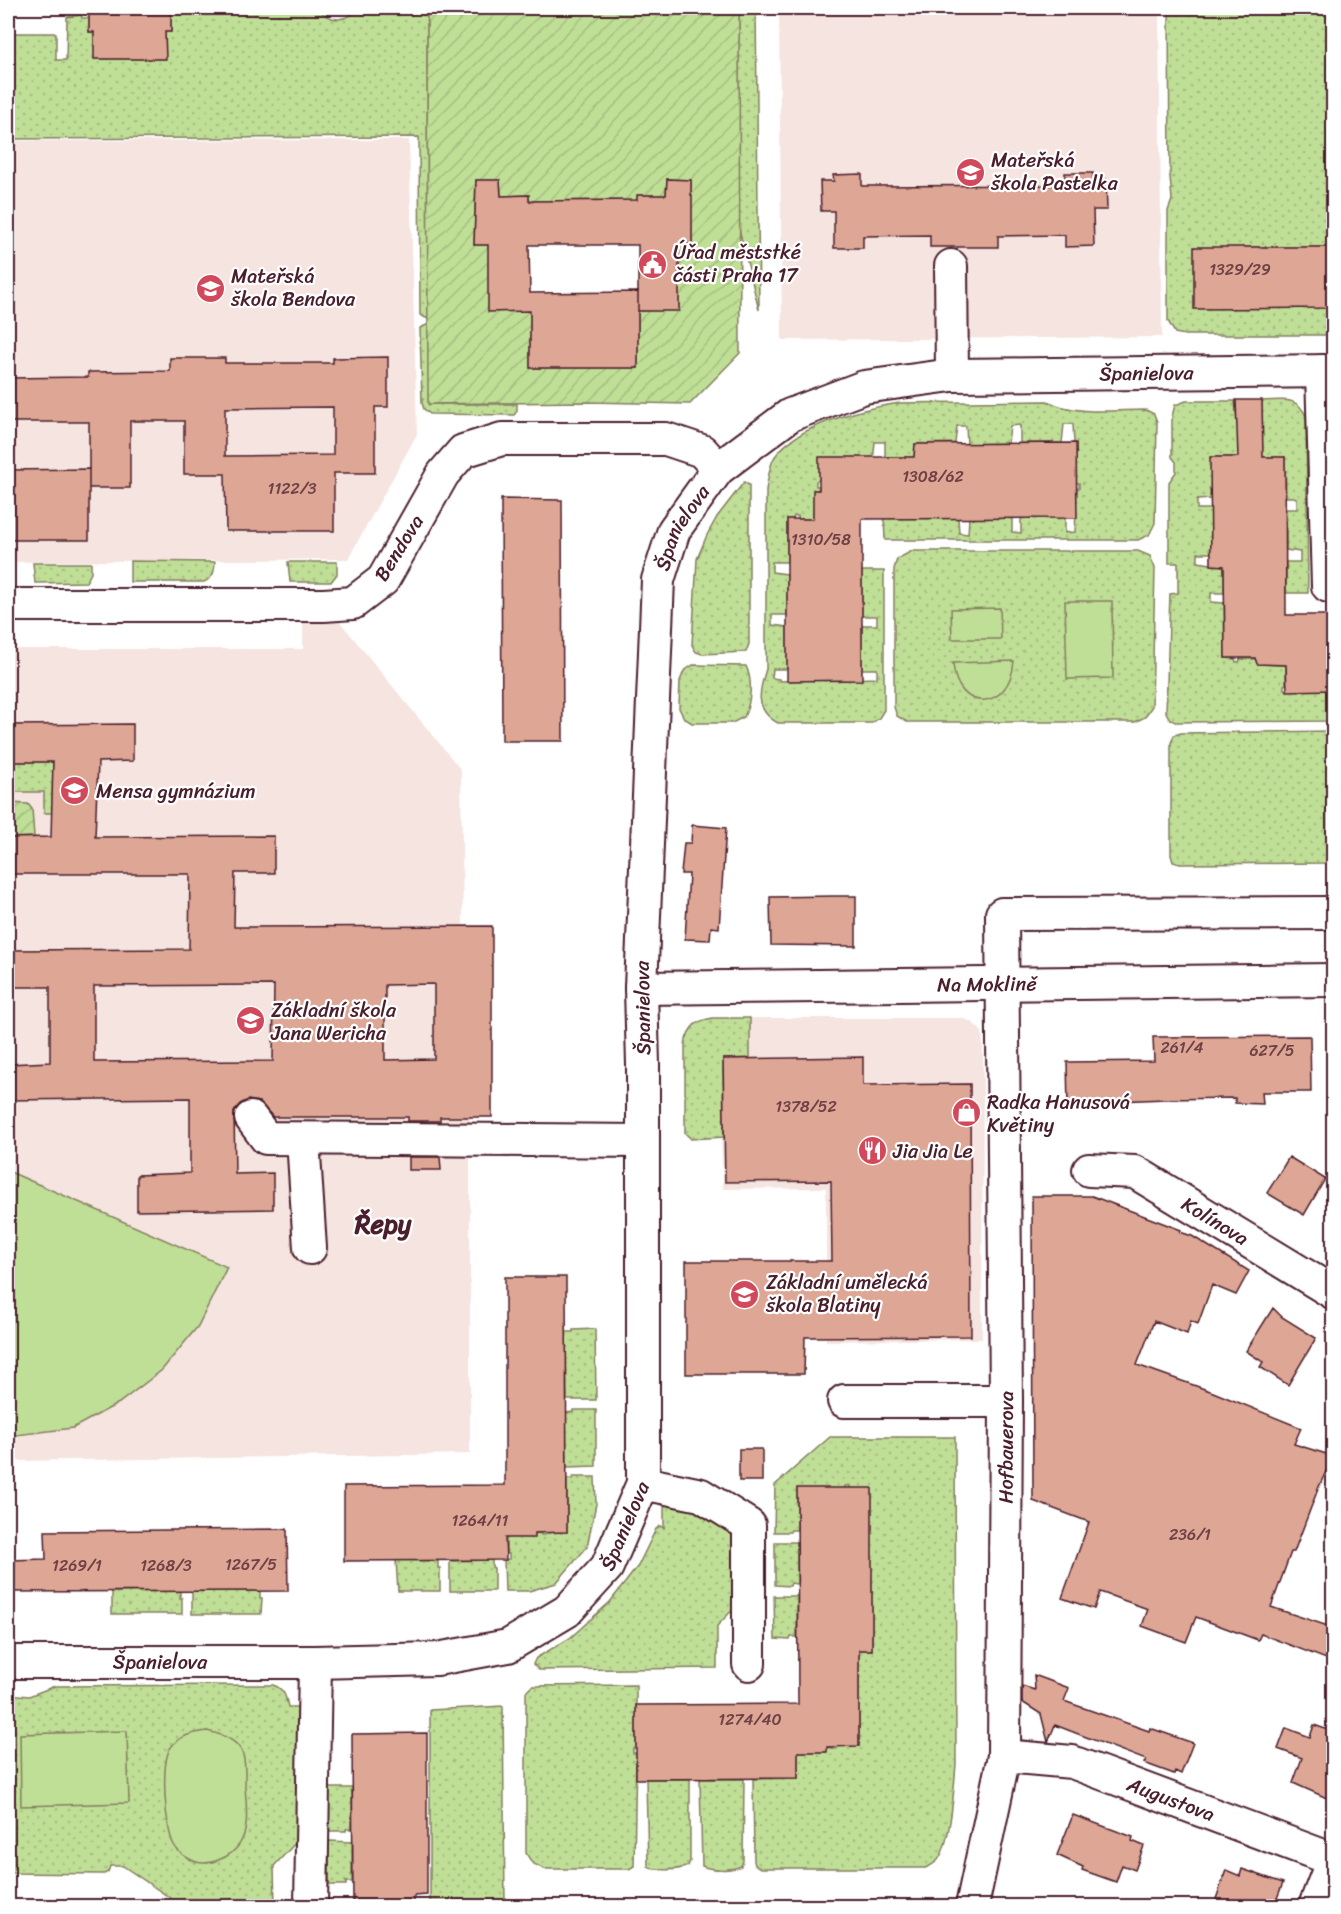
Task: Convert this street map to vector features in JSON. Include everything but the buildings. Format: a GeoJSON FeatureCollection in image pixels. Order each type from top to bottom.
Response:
{"type":"FeatureCollection","features":[{"type":"Feature","properties":{"kind":"street"},"geometry":{"type":"LineString","coordinates":[[951,266],[952,375]]}},
{"type":"Feature","properties":{"kind":"street"},"geometry":{"type":"LineString","coordinates":[[1328,371],[1328,586]]}},
{"type":"Feature","properties":{"kind":"street","name":"Španielova"},"geometry":{"type":"LineString","coordinates":[[8,1662],[315,1662],[438,1659],[508,1646],[567,1611],[607,1567],[643,1483],[641,988],[658,580],[674,530],[718,469],[790,416],[864,387],[952,375],[1328,371]]}},
{"type":"Feature","properties":{"kind":"street","name":"Bendova"},"geometry":{"type":"LineString","coordinates":[[8,605],[324,605],[353,603],[383,580],[443,474],[463,451],[502,439],[666,439],[702,451],[718,469]]}},
{"type":"Feature","properties":{"kind":"street","name":"Hofbauerova"},"geometry":{"type":"LineString","coordinates":[[972,1906],[1004,1756],[1006,1401],[1002,914],[1334,913]]}},
{"type":"Feature","properties":{"kind":"street","name":"Na Moklině"},"geometry":{"type":"LineString","coordinates":[[641,988],[1003,986],[1334,980]]}},
{"type":"Feature","properties":{"kind":"street"},"geometry":{"type":"LineString","coordinates":[[251,1118],[266,1138],[643,1141]]}},
{"type":"Feature","properties":{"kind":"street"},"geometry":{"type":"LineString","coordinates":[[303,1139],[310,1248]]}},
{"type":"Feature","properties":{"kind":"street","name":"Kolínova"},"geometry":{"type":"LineString","coordinates":[[1089,1170],[1135,1172],[1334,1293]]}},
{"type":"Feature","properties":{"kind":"street"},"geometry":{"type":"LineString","coordinates":[[844,1401],[1006,1401]]}},
{"type":"Feature","properties":{"kind":"street"},"geometry":{"type":"LineString","coordinates":[[643,1483],[701,1495],[749,1525],[749,1664]]}},
{"type":"Feature","properties":{"kind":"street"},"geometry":{"type":"LineString","coordinates":[[311,1906],[315,1662]]}},
{"type":"Feature","properties":{"kind":"street","name":"Augustova"},"geometry":{"type":"LineString","coordinates":[[1004,1756],[1072,1762],[1333,1859]]}},
{"type":"Feature","properties":{"kind":"street"},"geometry":{"type":"LineString","coordinates":[[1315,1906],[1333,1859]]}},
{"type":"Feature","properties":{"kind":"shaded area","name":"Mateřská škola Pastelka"},"geometry":{"type":"Polygon","coordinates":[[[779,8],[1159,8],[1162,337],[782,340],[779,8]]]}},
{"type":"Feature","properties":{"kind":"shaded area","name":"Mateřská škola Bendova"},"geometry":{"type":"Polygon","coordinates":[[[409,140],[417,434],[348,559],[8,562],[8,141],[409,140]]]}},
{"type":"Feature","properties":{"kind":"shaded area","name":"Základní škola Jana Wericha"},"geometry":{"type":"Polygon","coordinates":[[[336,617],[461,770],[463,925],[492,926],[492,1117],[470,1118],[470,1454],[8,1461],[8,649],[303,649],[303,618],[336,617]]]}},
{"type":"Feature","properties":{"kind":"shaded area"},"geometry":{"type":"Polygon","coordinates":[[[713,1018],[962,1018],[972,1022],[982,1032],[982,1339],[826,1341],[826,1188],[723,1189],[721,1137],[691,1139],[685,1133],[685,1043],[688,1032],[698,1021],[713,1018]]]}},
{"type":"Feature","properties":{"kind":"green space"},"geometry":{"type":"Polygon","coordinates":[[[171,8],[318,8],[328,16],[338,19],[349,16],[358,8],[427,8],[428,319],[420,315],[419,137],[8,139],[8,33],[56,33],[56,60],[66,60],[67,17],[81,15],[82,18],[89,18],[89,32],[94,32],[95,59],[165,59],[165,32],[171,32],[171,8]]]}},
{"type":"Feature","properties":{"kind":"green space"},"geometry":{"type":"Polygon","coordinates":[[[427,8],[739,8],[740,353],[690,404],[586,402],[428,404],[427,8]],[[667,179],[666,195],[638,195],[637,200],[529,201],[529,195],[501,196],[500,180],[476,180],[474,245],[501,245],[515,311],[530,311],[530,368],[638,368],[638,311],[679,310],[679,282],[666,282],[666,245],[692,244],[691,180],[667,179]]]}},
{"type":"Feature","properties":{"kind":"green space"},"geometry":{"type":"Polygon","coordinates":[[[739,8],[756,8],[759,310],[739,229],[739,8]]]}},
{"type":"Feature","properties":{"kind":"green space"},"geometry":{"type":"Polygon","coordinates":[[[1169,8],[1333,8],[1333,247],[1248,247],[1333,308],[1333,335],[1185,335],[1175,333],[1168,321],[1168,211],[1172,200],[1169,8]]]}},
{"type":"Feature","properties":{"kind":"green space"},"geometry":{"type":"Polygon","coordinates":[[[429,324],[429,404],[517,404],[517,411],[514,415],[430,414],[424,409],[420,328],[429,324]]]}},
{"type":"Feature","properties":{"kind":"green space"},"geometry":{"type":"Polygon","coordinates":[[[1047,401],[1070,409],[1146,410],[1154,414],[1157,422],[1155,523],[1149,535],[1138,540],[885,540],[884,518],[958,518],[959,533],[968,534],[969,518],[1012,518],[1012,532],[1021,533],[1021,518],[1065,517],[1065,533],[1075,532],[1077,488],[1079,488],[1079,483],[1076,483],[1076,444],[1074,443],[1073,424],[1064,424],[1062,443],[1020,443],[1020,425],[1010,426],[1008,443],[967,444],[966,426],[957,426],[955,443],[915,444],[914,457],[885,457],[885,442],[875,442],[873,462],[816,481],[816,486],[819,486],[818,490],[814,490],[813,519],[798,519],[798,516],[794,516],[793,519],[787,519],[787,562],[772,562],[772,572],[787,574],[787,615],[772,615],[772,625],[787,627],[787,669],[773,669],[772,678],[780,681],[877,678],[877,669],[862,669],[862,625],[877,625],[877,616],[862,616],[862,571],[884,571],[884,710],[872,723],[778,723],[770,718],[760,699],[766,669],[766,490],[772,462],[784,446],[797,436],[831,420],[885,405],[1047,401]]]}},
{"type":"Feature","properties":{"kind":"green space"},"geometry":{"type":"Polygon","coordinates":[[[1186,401],[1235,401],[1237,425],[1262,424],[1262,401],[1293,402],[1302,409],[1306,416],[1308,593],[1286,593],[1286,562],[1300,562],[1300,552],[1286,550],[1286,509],[1297,509],[1297,499],[1286,497],[1285,457],[1211,457],[1211,499],[1197,500],[1197,509],[1211,509],[1211,553],[1198,553],[1198,562],[1224,566],[1224,593],[1211,593],[1211,602],[1224,603],[1225,658],[1235,659],[1236,662],[1240,659],[1257,659],[1258,664],[1286,665],[1284,689],[1329,690],[1329,704],[1333,705],[1333,721],[1175,722],[1166,712],[1170,594],[1178,593],[1178,563],[1169,563],[1169,482],[1176,472],[1176,462],[1172,457],[1172,416],[1175,405],[1186,401]]]}},
{"type":"Feature","properties":{"kind":"green space"},"geometry":{"type":"Polygon","coordinates":[[[744,482],[749,485],[749,644],[746,652],[702,654],[696,652],[692,645],[697,559],[717,517],[744,482]]]}},
{"type":"Feature","properties":{"kind":"green space"},"geometry":{"type":"Polygon","coordinates":[[[912,551],[1138,551],[1150,556],[1155,568],[1152,706],[1145,717],[1135,722],[907,722],[897,716],[894,707],[894,569],[897,559],[912,551]]]}},
{"type":"Feature","properties":{"kind":"green space"},"geometry":{"type":"Polygon","coordinates":[[[130,561],[215,562],[212,577],[204,582],[130,582],[130,561]]]}},
{"type":"Feature","properties":{"kind":"green space"},"geometry":{"type":"Polygon","coordinates":[[[288,562],[337,562],[337,574],[331,582],[290,582],[288,562]]]}},
{"type":"Feature","properties":{"kind":"green space"},"geometry":{"type":"Polygon","coordinates":[[[33,563],[91,563],[91,573],[86,582],[35,583],[33,563]]]}},
{"type":"Feature","properties":{"kind":"green space"},"geometry":{"type":"Polygon","coordinates":[[[1065,601],[1112,601],[1113,678],[1067,679],[1065,601]]]}},
{"type":"Feature","properties":{"kind":"green space"},"geometry":{"type":"Polygon","coordinates":[[[1000,608],[1001,639],[952,639],[951,609],[1000,608]]]}},
{"type":"Feature","properties":{"kind":"green space"},"geometry":{"type":"Polygon","coordinates":[[[1014,661],[1010,678],[1003,690],[994,697],[983,700],[973,698],[963,691],[956,680],[953,663],[1014,661]]]}},
{"type":"Feature","properties":{"kind":"green space"},"geometry":{"type":"Polygon","coordinates":[[[693,665],[746,666],[750,678],[750,692],[744,717],[732,723],[692,723],[684,718],[679,708],[680,681],[684,671],[693,665]]]}},
{"type":"Feature","properties":{"kind":"green space"},"geometry":{"type":"Polygon","coordinates":[[[1333,731],[1333,863],[1180,864],[1173,862],[1171,855],[1171,743],[1174,735],[1181,733],[1333,731]]]}},
{"type":"Feature","properties":{"kind":"green space"},"geometry":{"type":"Polygon","coordinates":[[[8,762],[53,762],[52,813],[44,813],[44,792],[8,792],[8,762]]]}},
{"type":"Feature","properties":{"kind":"green space"},"geometry":{"type":"Polygon","coordinates":[[[8,803],[28,804],[32,809],[34,837],[8,838],[8,803]]]}},
{"type":"Feature","properties":{"kind":"green space"},"geometry":{"type":"Polygon","coordinates":[[[713,1018],[750,1018],[750,1058],[723,1059],[724,1137],[691,1139],[685,1133],[685,1043],[689,1032],[695,1025],[713,1018]]]}},
{"type":"Feature","properties":{"kind":"green space"},"geometry":{"type":"Polygon","coordinates":[[[8,1171],[227,1267],[198,1326],[162,1370],[119,1403],[73,1428],[8,1436],[8,1171]]]}},
{"type":"Feature","properties":{"kind":"green space"},"geometry":{"type":"Polygon","coordinates":[[[595,1329],[596,1400],[567,1400],[566,1332],[595,1329]]]}},
{"type":"Feature","properties":{"kind":"green space"},"geometry":{"type":"Polygon","coordinates":[[[573,1410],[596,1410],[596,1466],[567,1467],[566,1413],[573,1412],[573,1410]]]}},
{"type":"Feature","properties":{"kind":"green space"},"geometry":{"type":"Polygon","coordinates":[[[830,1437],[955,1437],[956,1764],[946,1843],[937,1861],[925,1868],[761,1868],[755,1865],[754,1861],[753,1779],[798,1778],[798,1752],[826,1752],[827,1747],[835,1749],[836,1746],[859,1745],[859,1650],[872,1650],[871,1489],[850,1489],[850,1486],[845,1486],[845,1489],[797,1489],[797,1530],[774,1532],[775,1485],[830,1437]]]}},
{"type":"Feature","properties":{"kind":"green space"},"geometry":{"type":"Polygon","coordinates":[[[573,1477],[595,1477],[596,1504],[587,1547],[556,1583],[529,1591],[505,1591],[504,1560],[509,1559],[509,1554],[506,1554],[506,1538],[540,1533],[545,1535],[545,1532],[567,1532],[567,1479],[573,1479],[573,1477]]]}},
{"type":"Feature","properties":{"kind":"green space"},"geometry":{"type":"Polygon","coordinates":[[[675,1499],[730,1524],[740,1543],[744,1598],[717,1626],[717,1668],[539,1670],[533,1664],[536,1658],[570,1638],[610,1602],[638,1566],[656,1529],[660,1526],[664,1528],[664,1504],[675,1499]]]}},
{"type":"Feature","properties":{"kind":"green space"},"geometry":{"type":"Polygon","coordinates":[[[775,1542],[797,1542],[797,1584],[775,1585],[775,1542]]]}},
{"type":"Feature","properties":{"kind":"green space"},"geometry":{"type":"Polygon","coordinates":[[[396,1560],[438,1561],[440,1591],[398,1591],[396,1560]]]}},
{"type":"Feature","properties":{"kind":"green space"},"geometry":{"type":"Polygon","coordinates":[[[492,1560],[494,1591],[450,1591],[450,1561],[492,1560]]]}},
{"type":"Feature","properties":{"kind":"green space"},"geometry":{"type":"Polygon","coordinates":[[[180,1591],[182,1614],[112,1614],[112,1592],[180,1591]]]}},
{"type":"Feature","properties":{"kind":"green space"},"geometry":{"type":"Polygon","coordinates":[[[192,1591],[260,1591],[261,1614],[192,1614],[192,1591]]]}},
{"type":"Feature","properties":{"kind":"green space"},"geometry":{"type":"Polygon","coordinates":[[[774,1596],[797,1596],[797,1637],[791,1637],[790,1640],[775,1639],[774,1596]]]}},
{"type":"Feature","properties":{"kind":"green space"},"geometry":{"type":"Polygon","coordinates":[[[273,1685],[284,1693],[288,1707],[300,1707],[299,1839],[274,1866],[275,1906],[182,1906],[123,1866],[110,1866],[108,1872],[104,1874],[8,1873],[8,1694],[29,1696],[55,1686],[273,1685]]]}},
{"type":"Feature","properties":{"kind":"green space"},"geometry":{"type":"Polygon","coordinates":[[[636,1685],[636,1748],[633,1749],[633,1753],[636,1753],[634,1866],[629,1869],[544,1869],[532,1863],[526,1853],[526,1692],[532,1686],[636,1685]]]}},
{"type":"Feature","properties":{"kind":"green space"},"geometry":{"type":"Polygon","coordinates":[[[503,1706],[505,1906],[430,1906],[430,1710],[503,1706]]]}},
{"type":"Feature","properties":{"kind":"green space"},"geometry":{"type":"Polygon","coordinates":[[[127,1731],[129,1803],[21,1806],[20,1734],[127,1731]]]}},
{"type":"Feature","properties":{"kind":"green space"},"geometry":{"type":"Polygon","coordinates":[[[207,1731],[229,1738],[241,1750],[245,1767],[247,1816],[244,1835],[234,1851],[220,1859],[204,1863],[187,1857],[174,1845],[166,1811],[165,1780],[171,1747],[183,1737],[207,1731]]]}},
{"type":"Feature","properties":{"kind":"green space"},"geometry":{"type":"Polygon","coordinates":[[[646,1779],[690,1779],[690,1861],[688,1866],[668,1870],[648,1866],[646,1779]]]}},
{"type":"Feature","properties":{"kind":"green space"},"geometry":{"type":"Polygon","coordinates":[[[700,1779],[744,1779],[743,1861],[741,1866],[722,1869],[702,1866],[700,1779]]]}},
{"type":"Feature","properties":{"kind":"green space"},"geometry":{"type":"Polygon","coordinates":[[[329,1788],[352,1788],[352,1829],[329,1831],[329,1788]]]}},
{"type":"Feature","properties":{"kind":"green space"},"geometry":{"type":"Polygon","coordinates":[[[329,1841],[352,1842],[352,1882],[346,1882],[346,1885],[329,1885],[329,1841]]]}},
{"type":"Feature","properties":{"kind":"place","name":"Mateřská škola Pastelka"},"geometry":{"type":"Point","coordinates":[970,172]}},
{"type":"Feature","properties":{"kind":"place","name":"Úřad měststké části Praha 17"},"geometry":{"type":"Point","coordinates":[652,264]}},
{"type":"Feature","properties":{"kind":"place","name":"Mateřská škola Bendova"},"geometry":{"type":"Point","coordinates":[210,288]}},
{"type":"Feature","properties":{"kind":"place","name":"Mensa gymnázium"},"geometry":{"type":"Point","coordinates":[75,791]}},
{"type":"Feature","properties":{"kind":"place","name":"Základní škola Jana Wericha"},"geometry":{"type":"Point","coordinates":[250,1021]}},
{"type":"Feature","properties":{"kind":"place","name":"Radka Hanusová Květiny"},"geometry":{"type":"Point","coordinates":[966,1113]}},
{"type":"Feature","properties":{"kind":"place","name":"Jia Jia Le"},"geometry":{"type":"Point","coordinates":[872,1151]}},
{"type":"Feature","properties":{"kind":"place","name":"Základní umělecká škola Blatiny"},"geometry":{"type":"Point","coordinates":[745,1294]}},
{"type":"Feature","properties":{"kind":"district","name":"Řepy"},"geometry":{"type":"Point","coordinates":[383,1224]}}]}
